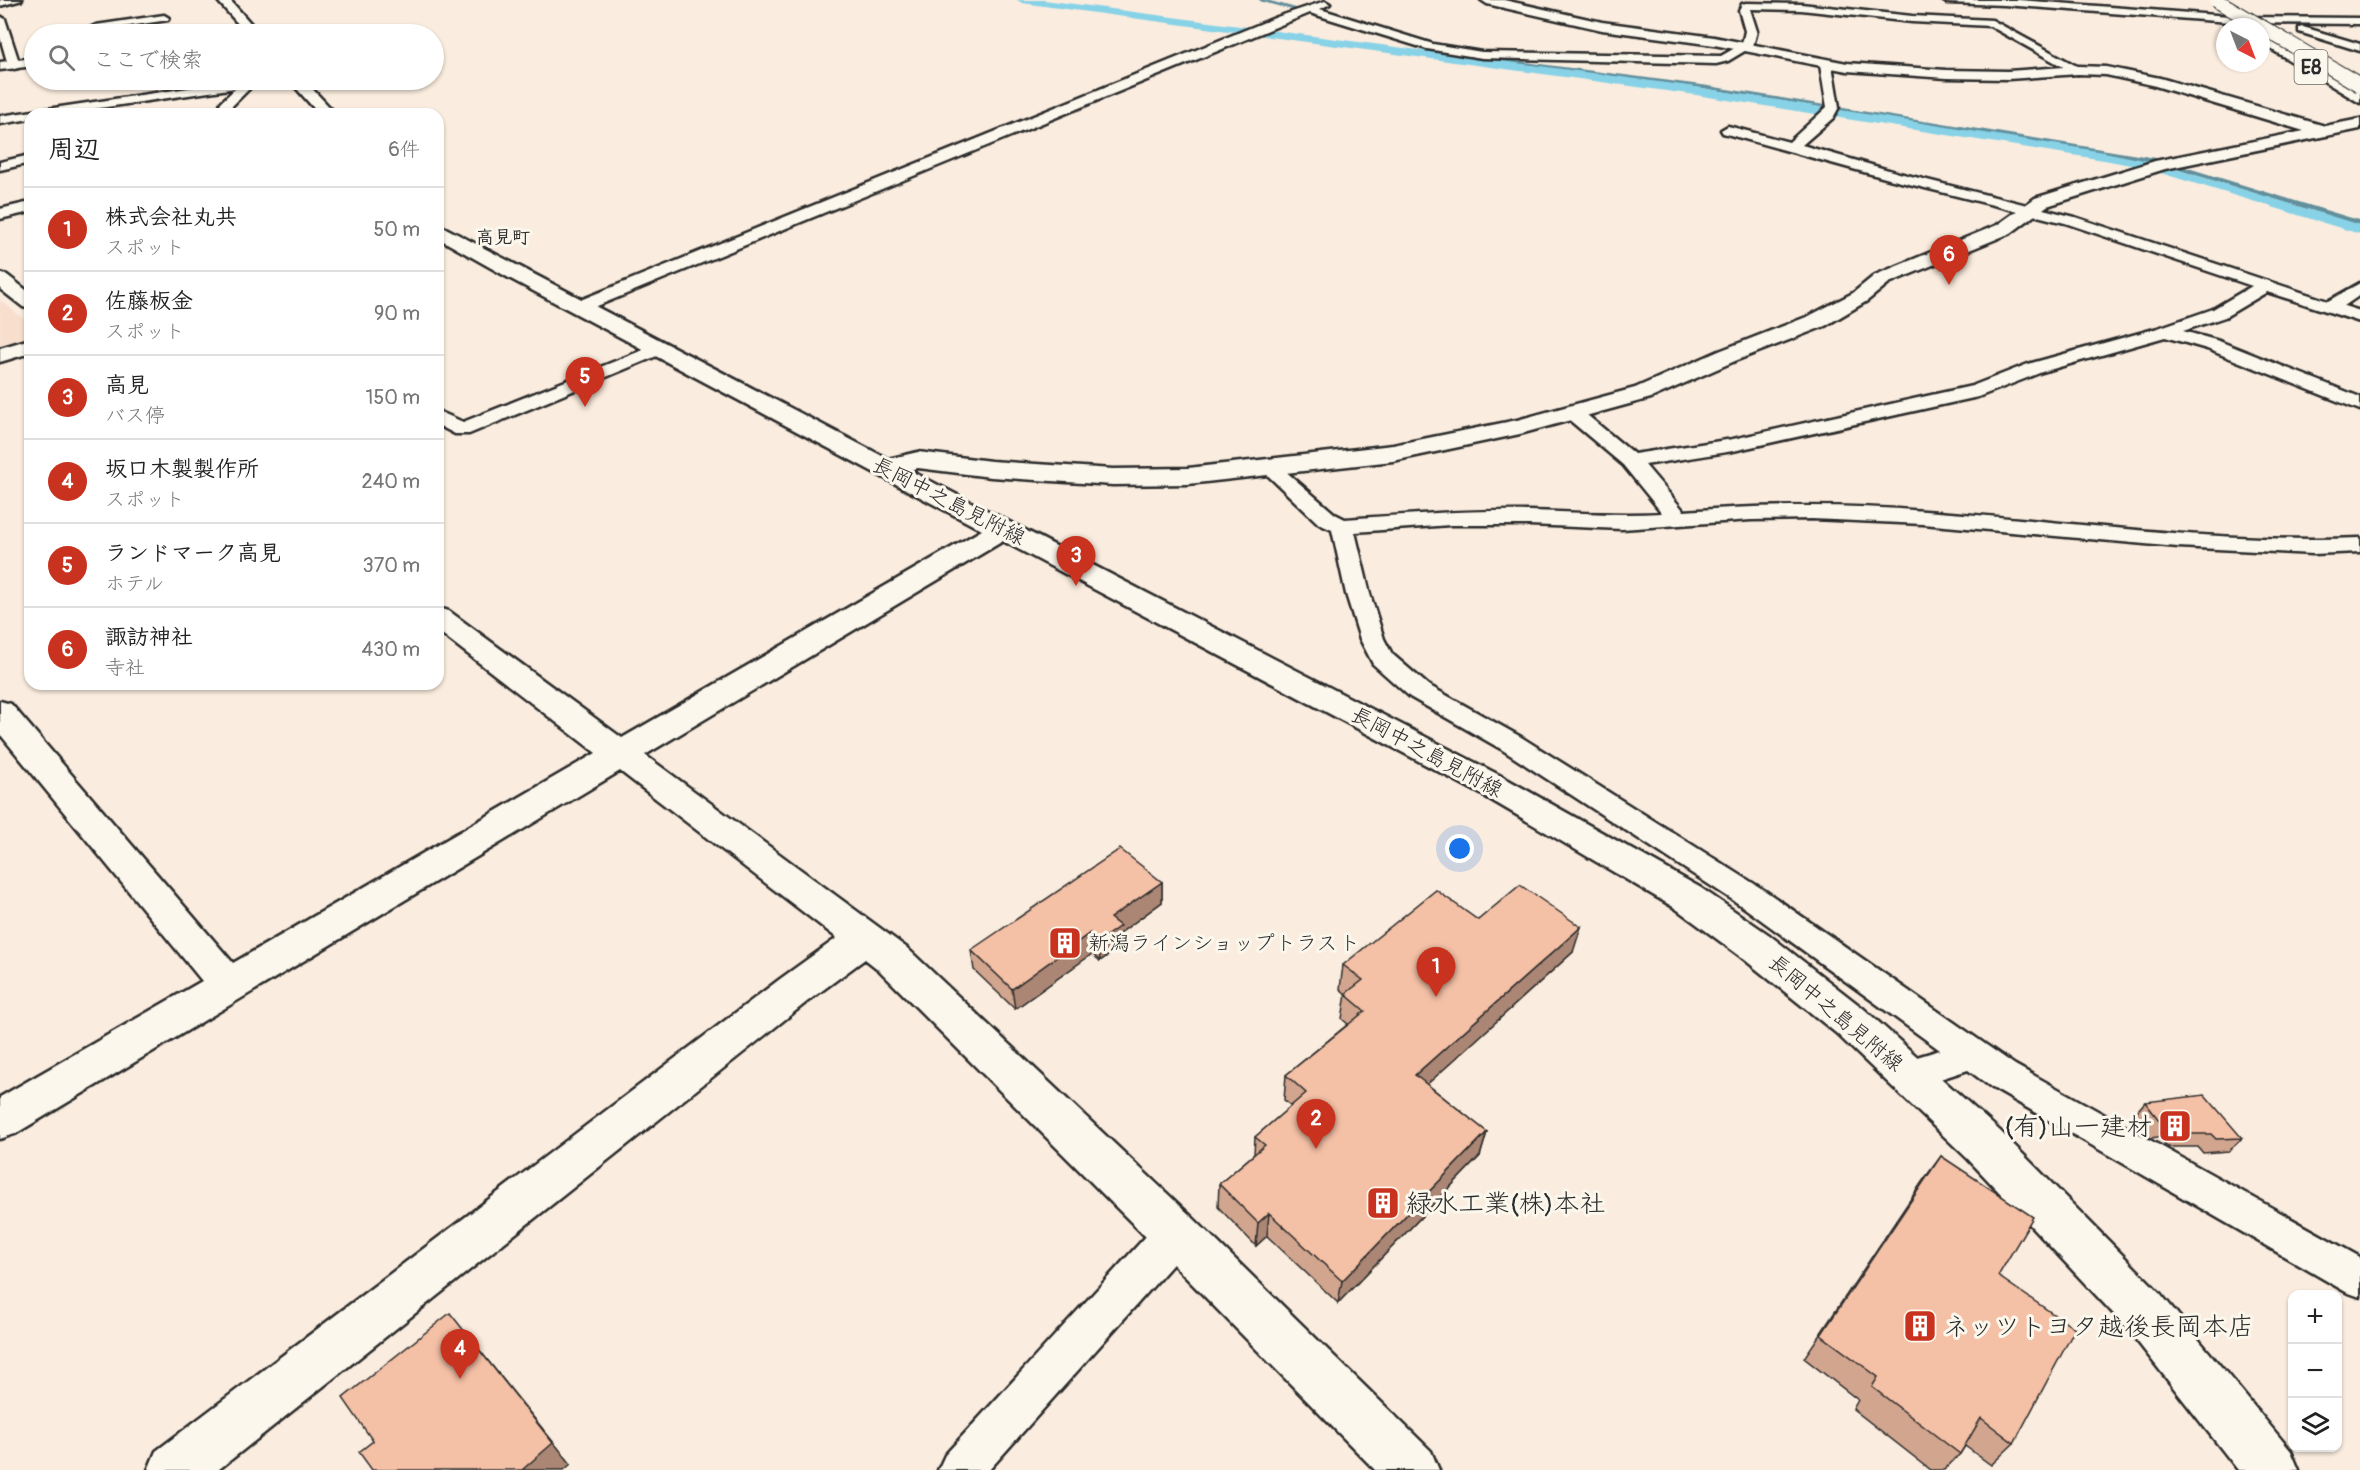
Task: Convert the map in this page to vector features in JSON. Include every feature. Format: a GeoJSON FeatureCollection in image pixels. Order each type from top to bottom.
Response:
{"type":"FeatureCollection","features":[{"type":"Feature","properties":{"kind":"main road"},"geometry":{"type":"LineString","coordinates":[[223,0],[245,24]]}},
{"type":"Feature","properties":{"kind":"main road"},"geometry":{"type":"LineString","coordinates":[[1487,0],[1602,26],[1745,48],[1826,64],[1946,74],[2008,75],[2078,70],[2106,72],[2155,81],[2325,131]]}},
{"type":"Feature","properties":{"kind":"main road"},"geometry":{"type":"LineString","coordinates":[[2200,0],[2229,18]]}},
{"type":"Feature","properties":{"kind":"main road","name":"E8"},"geometry":{"type":"LineString","coordinates":[[2216,0],[2360,85]]}},
{"type":"Feature","properties":{"kind":"main road","name":"E8"},"geometry":{"type":"LineString","coordinates":[[2270,43],[2360,98]]}},
{"type":"Feature","properties":{"kind":"main road"},"geometry":{"type":"LineString","coordinates":[[7,65],[24,63]]}},
{"type":"Feature","properties":{"kind":"main road"},"geometry":{"type":"LineString","coordinates":[[305,90],[322,108]]}},
{"type":"Feature","properties":{"kind":"main road"},"geometry":{"type":"LineString","coordinates":[[885,467],[918,460],[991,469],[1113,477],[1188,476],[1393,453],[1574,414],[1642,393],[1817,321],[1853,302],[1890,274],[2004,229],[2041,202],[2155,166],[2360,124]]}},
{"type":"Feature","properties":{"kind":"main road","name":"長岡中之島見附線"},"geometry":{"type":"LineString","coordinates":[[444,233],[658,349],[1493,786],[1688,898],[1754,945],[1850,1021],[1984,1145],[2143,1310],[2272,1470]]}},
{"type":"Feature","properties":{"kind":"main road"},"geometry":{"type":"LineString","coordinates":[[0,279],[24,298]]}},
{"type":"Feature","properties":{"kind":"main road"},"geometry":{"type":"LineString","coordinates":[[0,355],[24,348]]}},
{"type":"Feature","properties":{"kind":"main road"},"geometry":{"type":"LineString","coordinates":[[0,1120],[1003,529]]}},
{"type":"Feature","properties":{"kind":"main road"},"geometry":{"type":"LineString","coordinates":[[444,621],[893,959],[1175,1233],[1412,1470]]}},
{"type":"Feature","properties":{"kind":"main road"},"geometry":{"type":"LineString","coordinates":[[0,712],[228,984]]}},
{"type":"Feature","properties":{"kind":"main road"},"geometry":{"type":"LineString","coordinates":[[175,1470],[794,990],[864,939]]}},
{"type":"Feature","properties":{"kind":"street"},"geometry":{"type":"LineString","coordinates":[[0,3],[17,0]]}},
{"type":"Feature","properties":{"kind":"street"},"geometry":{"type":"LineString","coordinates":[[579,306],[1308,9],[1337,0]]}},
{"type":"Feature","properties":{"kind":"street"},"geometry":{"type":"LineString","coordinates":[[1947,0],[2004,2],[2168,16],[2276,22],[2360,21]]}},
{"type":"Feature","properties":{"kind":"street"},"geometry":{"type":"LineString","coordinates":[[1308,9],[1441,50],[1482,55],[1724,59],[1745,48],[1751,31],[1744,10],[1746,6],[1801,7],[1903,18],[1992,23],[2078,70]]}},
{"type":"Feature","properties":{"kind":"street"},"geometry":{"type":"LineString","coordinates":[[123,24],[164,18]]}},
{"type":"Feature","properties":{"kind":"street"},"geometry":{"type":"LineString","coordinates":[[2276,22],[2360,48]]}},
{"type":"Feature","properties":{"kind":"street"},"geometry":{"type":"LineString","coordinates":[[0,24],[7,65]]}},
{"type":"Feature","properties":{"kind":"street"},"geometry":{"type":"LineString","coordinates":[[1566,71],[1585,58]]}},
{"type":"Feature","properties":{"kind":"street"},"geometry":{"type":"LineString","coordinates":[[1792,147],[1830,111],[1826,64]]}},
{"type":"Feature","properties":{"kind":"street"},"geometry":{"type":"LineString","coordinates":[[71,108],[190,90]]}},
{"type":"Feature","properties":{"kind":"street"},"geometry":{"type":"LineString","coordinates":[[225,108],[241,90]]}},
{"type":"Feature","properties":{"kind":"street"},"geometry":{"type":"LineString","coordinates":[[0,120],[24,115]]}},
{"type":"Feature","properties":{"kind":"street"},"geometry":{"type":"LineString","coordinates":[[1728,130],[1894,176],[2032,209],[2360,317]]}},
{"type":"Feature","properties":{"kind":"street"},"geometry":{"type":"LineString","coordinates":[[0,166],[24,160]]}},
{"type":"Feature","properties":{"kind":"street"},"geometry":{"type":"LineString","coordinates":[[0,214],[24,208]]}},
{"type":"Feature","properties":{"kind":"street"},"geometry":{"type":"LineString","coordinates":[[1630,460],[1733,445],[1978,391],[2036,368],[2164,332],[2219,313],[2266,285]]}},
{"type":"Feature","properties":{"kind":"street"},"geometry":{"type":"LineString","coordinates":[[2330,307],[2360,288]]}},
{"type":"Feature","properties":{"kind":"street"},"geometry":{"type":"LineString","coordinates":[[2164,332],[2213,345],[2360,404]]}},
{"type":"Feature","properties":{"kind":"street"},"geometry":{"type":"LineString","coordinates":[[444,420],[462,430],[658,349]]}},
{"type":"Feature","properties":{"kind":"street"},"geometry":{"type":"LineString","coordinates":[[1574,414],[1630,460],[1679,519]]}},
{"type":"Feature","properties":{"kind":"street"},"geometry":{"type":"LineString","coordinates":[[1269,467],[1327,519],[1342,526],[1450,518],[1529,518],[1622,522],[1751,513],[1874,514],[2178,540],[2313,547],[2360,545]]}},
{"type":"Feature","properties":{"kind":"street"},"geometry":{"type":"LineString","coordinates":[[1342,526],[1358,594],[1372,639],[1382,658],[1419,691],[1511,742],[1754,898],[2003,1076],[2360,1278]]}},
{"type":"Feature","properties":{"kind":"street"},"geometry":{"type":"LineString","coordinates":[[1909,1074],[1973,1054]]}},
{"type":"Feature","properties":{"kind":"street"},"geometry":{"type":"LineString","coordinates":[[960,1470],[1175,1233]]}},
{"type":"Feature","properties":{"kind":"shaded area"},"geometry":{"type":"Polygon","coordinates":[[[0,300],[24,319],[24,338],[0,345],[0,300]]]}},
{"type":"Feature","properties":{"kind":"building","name":"新潟ラインショップトラスト"},"geometry":{"type":"Polygon","coordinates":[[[1120,849],[1162,882],[1110,918],[1120,926],[1099,941],[1090,933],[1012,989],[971,950],[1120,849]]]}},
{"type":"Feature","properties":{"kind":"building"},"geometry":{"type":"Polygon","coordinates":[[[1520,885],[1581,927],[1415,1075],[1487,1132],[1342,1281],[1269,1213],[1258,1223],[1219,1184],[1265,1145],[1255,1137],[1306,1093],[1286,1075],[1365,1011],[1345,994],[1363,980],[1343,965],[1436,890],[1478,920],[1520,885]]]}},
{"type":"Feature","properties":{"kind":"building"},"geometry":{"type":"Polygon","coordinates":[[[2205,1095],[2242,1138],[2216,1139],[2211,1134],[2180,1134],[2171,1124],[2162,1124],[2145,1102],[2205,1095]]]}},
{"type":"Feature","properties":{"kind":"building","name":"ネッツトヨタ越後長岡本店"},"geometry":{"type":"Polygon","coordinates":[[[1941,1156],[2033,1217],[1998,1276],[2075,1329],[2014,1443],[1981,1418],[1960,1454],[1872,1387],[1878,1377],[1821,1335],[1941,1156]]]}},
{"type":"Feature","properties":{"kind":"building"},"geometry":{"type":"Polygon","coordinates":[[[450,1313],[553,1443],[522,1470],[372,1470],[359,1452],[373,1441],[343,1398],[450,1313]]]}},
{"type":"Feature","properties":{"kind":"waterway"},"geometry":{"type":"LineString","coordinates":[[1022,0],[1696,91],[2104,156],[2144,164],[2360,230]]}},
{"type":"Feature","properties":{"kind":"waterway"},"geometry":{"type":"LineString","coordinates":[[1261,0],[1334,20]]}},
{"type":"Feature","properties":{"kind":"waterway"},"geometry":{"type":"LineString","coordinates":[[1395,39],[1437,52],[1705,87],[1938,125]]}},
{"type":"Feature","properties":{"kind":"waterway"},"geometry":{"type":"LineString","coordinates":[[1929,123],[2154,160],[2360,223]]}},
{"type":"Feature","properties":{"kind":"place","name":"諏訪神社"},"geometry":{"type":"Point","coordinates":[1949,285]}},
{"type":"Feature","properties":{"kind":"place","name":"ランドマーク高見"},"geometry":{"type":"Point","coordinates":[585,407]}},
{"type":"Feature","properties":{"kind":"place","name":"高見"},"geometry":{"type":"Point","coordinates":[1076,586]}},
{"type":"Feature","properties":{"kind":"place","name":"新潟ラインショップトラスト"},"geometry":{"type":"Point","coordinates":[1065,943]}},
{"type":"Feature","properties":{"kind":"place","name":"株式会社丸共"},"geometry":{"type":"Point","coordinates":[1436,997]}},
{"type":"Feature","properties":{"kind":"place","name":"(有)山一建材"},"geometry":{"type":"Point","coordinates":[2175,1126]}},
{"type":"Feature","properties":{"kind":"place","name":"佐藤板金"},"geometry":{"type":"Point","coordinates":[1316,1149]}},
{"type":"Feature","properties":{"kind":"place","name":"緑水工業(株)本社"},"geometry":{"type":"Point","coordinates":[1383,1203]}},
{"type":"Feature","properties":{"kind":"place","name":"ネッツトヨタ越後長岡本店"},"geometry":{"type":"Point","coordinates":[1920,1326]}},
{"type":"Feature","properties":{"kind":"place","name":"坂口木製製作所"},"geometry":{"type":"Point","coordinates":[460,1379]}},
{"type":"Feature","properties":{"kind":"district","name":"高見町"},"geometry":{"type":"Point","coordinates":[503,237]}}]}
